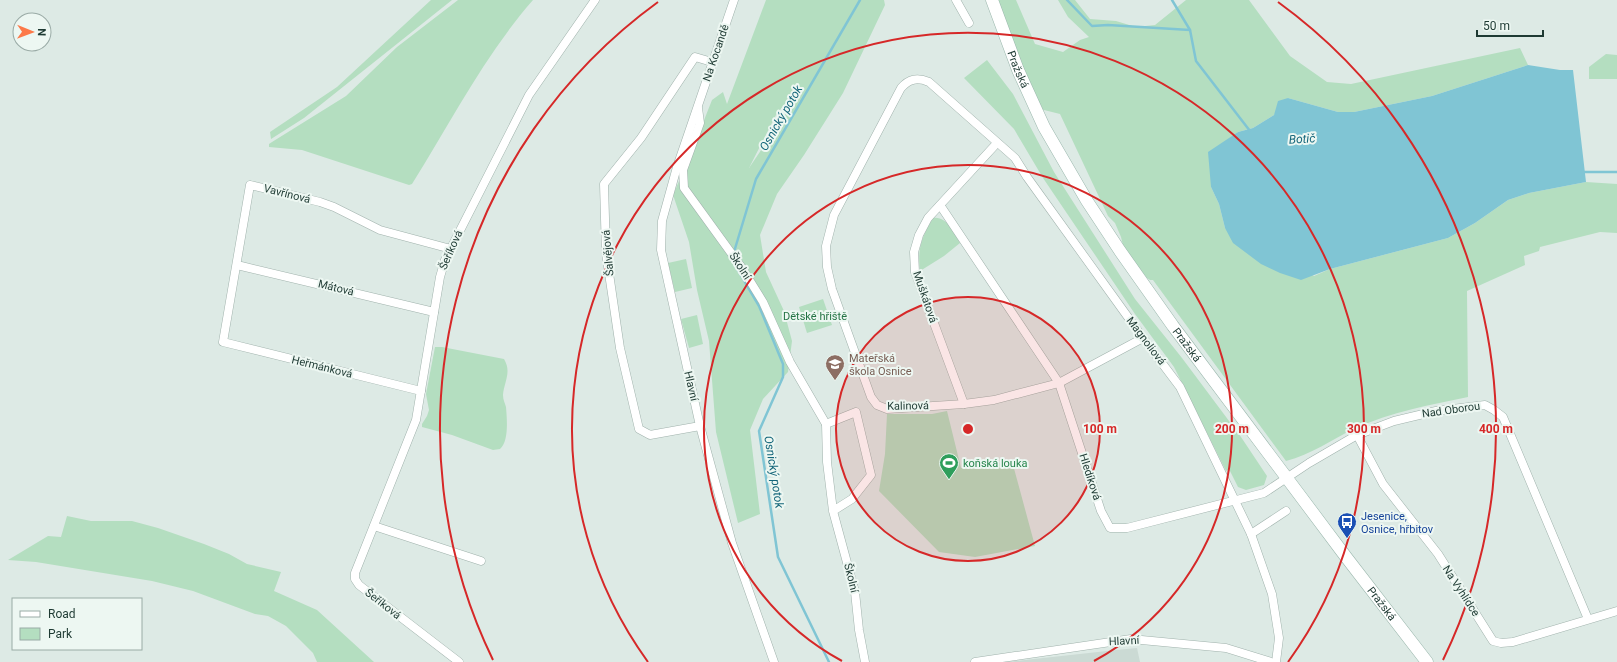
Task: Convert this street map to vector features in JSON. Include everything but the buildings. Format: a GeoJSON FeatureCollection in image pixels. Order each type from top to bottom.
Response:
{"type":"FeatureCollection","features":[{"type":"Feature","properties":{"kind":"main road","name":"Pražská"},"geometry":{"type":"LineString","coordinates":[[992,0],[1018,70],[1044,127],[1087,201],[1173,326],[1346,557],[1427,662]]}},
{"type":"Feature","properties":{"kind":"street","name":"Šeříková"},"geometry":{"type":"LineString","coordinates":[[459,662],[359,586],[355,579],[355,573],[416,420],[442,268],[526,100],[595,0]]}},
{"type":"Feature","properties":{"kind":"street","name":"Na Kocandě"},"geometry":{"type":"LineString","coordinates":[[698,107],[734,0]]}},
{"type":"Feature","properties":{"kind":"street"},"geometry":{"type":"LineString","coordinates":[[956,0],[968,23]]}},
{"type":"Feature","properties":{"kind":"street","name":"Šalvějová"},"geometry":{"type":"LineString","coordinates":[[700,426],[650,435],[639,429],[620,348],[606,253],[604,184],[641,138],[695,57],[712,62]]}},
{"type":"Feature","properties":{"kind":"street","name":"Magnoliová"},"geometry":{"type":"LineString","coordinates":[[916,79],[923,79],[929,82],[997,143],[1016,158],[1027,177],[1180,387],[1251,534],[1272,594],[1279,638],[1276,662]]}},
{"type":"Feature","properties":{"kind":"street","name":"Kalinová"},"geometry":{"type":"LineString","coordinates":[[916,79],[909,81],[901,88],[834,215],[826,246],[827,267],[832,289],[871,397],[877,406],[887,409],[964,404],[994,400],[1059,383],[1143,338]]}},
{"type":"Feature","properties":{"kind":"street","name":"Školní"},"geometry":{"type":"LineString","coordinates":[[698,107],[700,123],[683,170],[684,188],[742,268],[763,302],[790,362],[826,424],[827,462],[832,511],[856,592],[859,630],[865,662]]}},
{"type":"Feature","properties":{"kind":"street","name":"Hlavní"},"geometry":{"type":"LineString","coordinates":[[698,107],[677,167],[662,221],[661,250],[700,426],[732,543],[774,662]]}},
{"type":"Feature","properties":{"kind":"street","name":"Muškátová"},"geometry":{"type":"LineString","coordinates":[[964,404],[915,272],[914,252],[919,235],[928,218],[997,143]]}},
{"type":"Feature","properties":{"kind":"street","name":"Vavřínová"},"geometry":{"type":"LineString","coordinates":[[223,342],[250,185],[320,202],[334,207],[380,230],[451,249]]}},
{"type":"Feature","properties":{"kind":"street","name":"Hledíková"},"geometry":{"type":"LineString","coordinates":[[940,205],[1059,383],[1101,512],[1110,528],[1127,528],[1236,501],[1264,493],[1288,478]]}},
{"type":"Feature","properties":{"kind":"street","name":"Mátová"},"geometry":{"type":"LineString","coordinates":[[237,265],[434,312]]}},
{"type":"Feature","properties":{"kind":"street","name":"Heřmánková"},"geometry":{"type":"LineString","coordinates":[[223,342],[421,391]]}},
{"type":"Feature","properties":{"kind":"street","name":"Nad Oborou"},"geometry":{"type":"LineString","coordinates":[[1288,478],[1309,463],[1357,435],[1394,420],[1436,411],[1485,405],[1503,417],[1588,619]]}},
{"type":"Feature","properties":{"kind":"street"},"geometry":{"type":"LineString","coordinates":[[826,424],[856,412],[871,475],[852,499],[832,511]]}},
{"type":"Feature","properties":{"kind":"street","name":"Na Vyhlídce"},"geometry":{"type":"LineString","coordinates":[[1357,435],[1383,484],[1438,554],[1493,641],[1501,643],[1513,642],[1617,611]]}},
{"type":"Feature","properties":{"kind":"street"},"geometry":{"type":"LineString","coordinates":[[1251,534],[1286,510]]}},
{"type":"Feature","properties":{"kind":"street"},"geometry":{"type":"LineString","coordinates":[[374,526],[481,561]]}},
{"type":"Feature","properties":{"kind":"street","name":"Hlavní"},"geometry":{"type":"LineString","coordinates":[[975,662],[1131,639],[1226,648],[1271,662]]}},
{"type":"Feature","properties":{"kind":"shaded area"},"geometry":{"type":"Polygon","coordinates":[[[1137,648],[1140,662],[1006,662],[1116,650],[1137,648]]]}},
{"type":"Feature","properties":{"kind":"green space"},"geometry":{"type":"Polygon","coordinates":[[[431,0],[452,0],[304,118],[271,139],[270,132],[337,87],[431,0]]]}},
{"type":"Feature","properties":{"kind":"green space"},"geometry":{"type":"Polygon","coordinates":[[[458,0],[533,0],[515,21],[483,66],[412,184],[409,185],[302,150],[269,147],[269,144],[272,142],[346,96],[397,47],[458,0]]]}},
{"type":"Feature","properties":{"kind":"green space"},"geometry":{"type":"Polygon","coordinates":[[[766,0],[884,0],[885,5],[843,93],[804,155],[777,194],[760,235],[766,272],[784,311],[792,341],[788,372],[763,399],[750,430],[760,514],[738,523],[716,432],[709,341],[697,290],[689,242],[673,195],[712,100],[723,92],[727,104],[766,0]],[[796,98],[784,105],[776,115],[749,168],[796,98]]]}},
{"type":"Feature","properties":{"kind":"green space"},"geometry":{"type":"Polygon","coordinates":[[[997,0],[1016,0],[1035,44],[1063,52],[1080,40],[1089,37],[1068,17],[1058,0],[1075,0],[1090,19],[1116,21],[1136,27],[1155,25],[1186,0],[1249,0],[1290,56],[1327,82],[1351,84],[1520,48],[1528,65],[1432,96],[1354,112],[1338,112],[1288,98],[1274,115],[1253,128],[1238,132],[1227,141],[1211,187],[1219,204],[1225,228],[1314,276],[1330,269],[1448,238],[1475,223],[1508,200],[1529,193],[1586,182],[1617,184],[1617,233],[1600,232],[1540,247],[1539,251],[1524,256],[1525,265],[1467,291],[1468,397],[1411,410],[1369,422],[1347,432],[1313,451],[1286,461],[1153,280],[1147,278],[1124,249],[1115,223],[1108,216],[1060,114],[1040,109],[1012,46],[997,0]]]}},
{"type":"Feature","properties":{"kind":"green space"},"geometry":{"type":"Polygon","coordinates":[[[1606,54],[1617,55],[1617,79],[1589,79],[1589,67],[1606,54]]]}},
{"type":"Feature","properties":{"kind":"green space"},"geometry":{"type":"Polygon","coordinates":[[[987,60],[1013,94],[1054,172],[1135,299],[1182,358],[1241,437],[1267,476],[1264,485],[1246,490],[1238,487],[1229,469],[1226,471],[1174,367],[1135,314],[1043,178],[1014,129],[964,78],[987,60]]]}},
{"type":"Feature","properties":{"kind":"green space"},"geometry":{"type":"Polygon","coordinates":[[[933,218],[938,218],[946,222],[960,243],[944,256],[920,271],[919,256],[921,243],[933,218]]]}},
{"type":"Feature","properties":{"kind":"green space"},"geometry":{"type":"Polygon","coordinates":[[[686,259],[692,288],[675,292],[668,263],[686,259]]]}},
{"type":"Feature","properties":{"kind":"green space","name":"Dětské hřiště"},"geometry":{"type":"Polygon","coordinates":[[[823,299],[832,325],[807,333],[799,307],[823,299]]]}},
{"type":"Feature","properties":{"kind":"green space"},"geometry":{"type":"Polygon","coordinates":[[[697,315],[703,344],[689,348],[681,319],[697,315]]]}},
{"type":"Feature","properties":{"kind":"green space"},"geometry":{"type":"Polygon","coordinates":[[[435,347],[504,359],[507,368],[507,377],[503,395],[506,407],[507,430],[505,441],[500,449],[493,450],[452,435],[422,427],[429,410],[426,394],[435,347]]]}},
{"type":"Feature","properties":{"kind":"green space","name":"koňská louka"},"geometry":{"type":"Polygon","coordinates":[[[947,411],[961,468],[1012,461],[1035,546],[975,557],[939,552],[879,491],[885,454],[887,414],[932,414],[947,411]]]}},
{"type":"Feature","properties":{"kind":"green space"},"geometry":{"type":"Polygon","coordinates":[[[67,516],[91,521],[132,521],[158,528],[204,544],[229,554],[247,564],[281,572],[274,591],[317,610],[374,662],[317,662],[313,653],[286,626],[268,616],[255,614],[193,591],[152,581],[36,562],[8,560],[48,536],[61,537],[67,516]]]}},
{"type":"Feature","properties":{"kind":"water"},"geometry":{"type":"Polygon","coordinates":[[[1528,65],[1560,70],[1573,70],[1586,182],[1529,193],[1508,200],[1475,223],[1448,238],[1330,269],[1301,280],[1280,273],[1261,264],[1233,243],[1225,228],[1219,204],[1211,187],[1208,152],[1238,132],[1253,128],[1274,115],[1278,101],[1288,98],[1338,112],[1354,112],[1432,96],[1528,65]]]}},
{"type":"Feature","properties":{"kind":"waterway","name":"Osnický potok"},"geometry":{"type":"LineString","coordinates":[[734,252],[756,179],[860,0]]}},
{"type":"Feature","properties":{"kind":"waterway","name":"Botič"},"geometry":{"type":"LineString","coordinates":[[1067,0],[1092,26],[1108,25],[1190,30],[1196,61],[1250,131]]}},
{"type":"Feature","properties":{"kind":"waterway"},"geometry":{"type":"LineString","coordinates":[[1172,0],[1190,30]]}},
{"type":"Feature","properties":{"kind":"waterway","name":"Botič"},"geometry":{"type":"LineString","coordinates":[[1582,172],[1617,172]]}},
{"type":"Feature","properties":{"kind":"waterway","name":"Osnický potok"},"geometry":{"type":"LineString","coordinates":[[735,265],[759,306],[783,364],[783,377],[759,431],[778,557],[829,662]]}},
{"type":"Feature","properties":{"kind":"place","name":"Mateřská škola Osnice"},"geometry":{"type":"Point","coordinates":[835,381]}},
{"type":"Feature","properties":{"kind":"place","name":"koňská louka"},"geometry":{"type":"Point","coordinates":[949,480]}},
{"type":"Feature","properties":{"kind":"place","name":"Jesenice, Osnice, hřbitov"},"geometry":{"type":"Point","coordinates":[1347,539]}}]}
